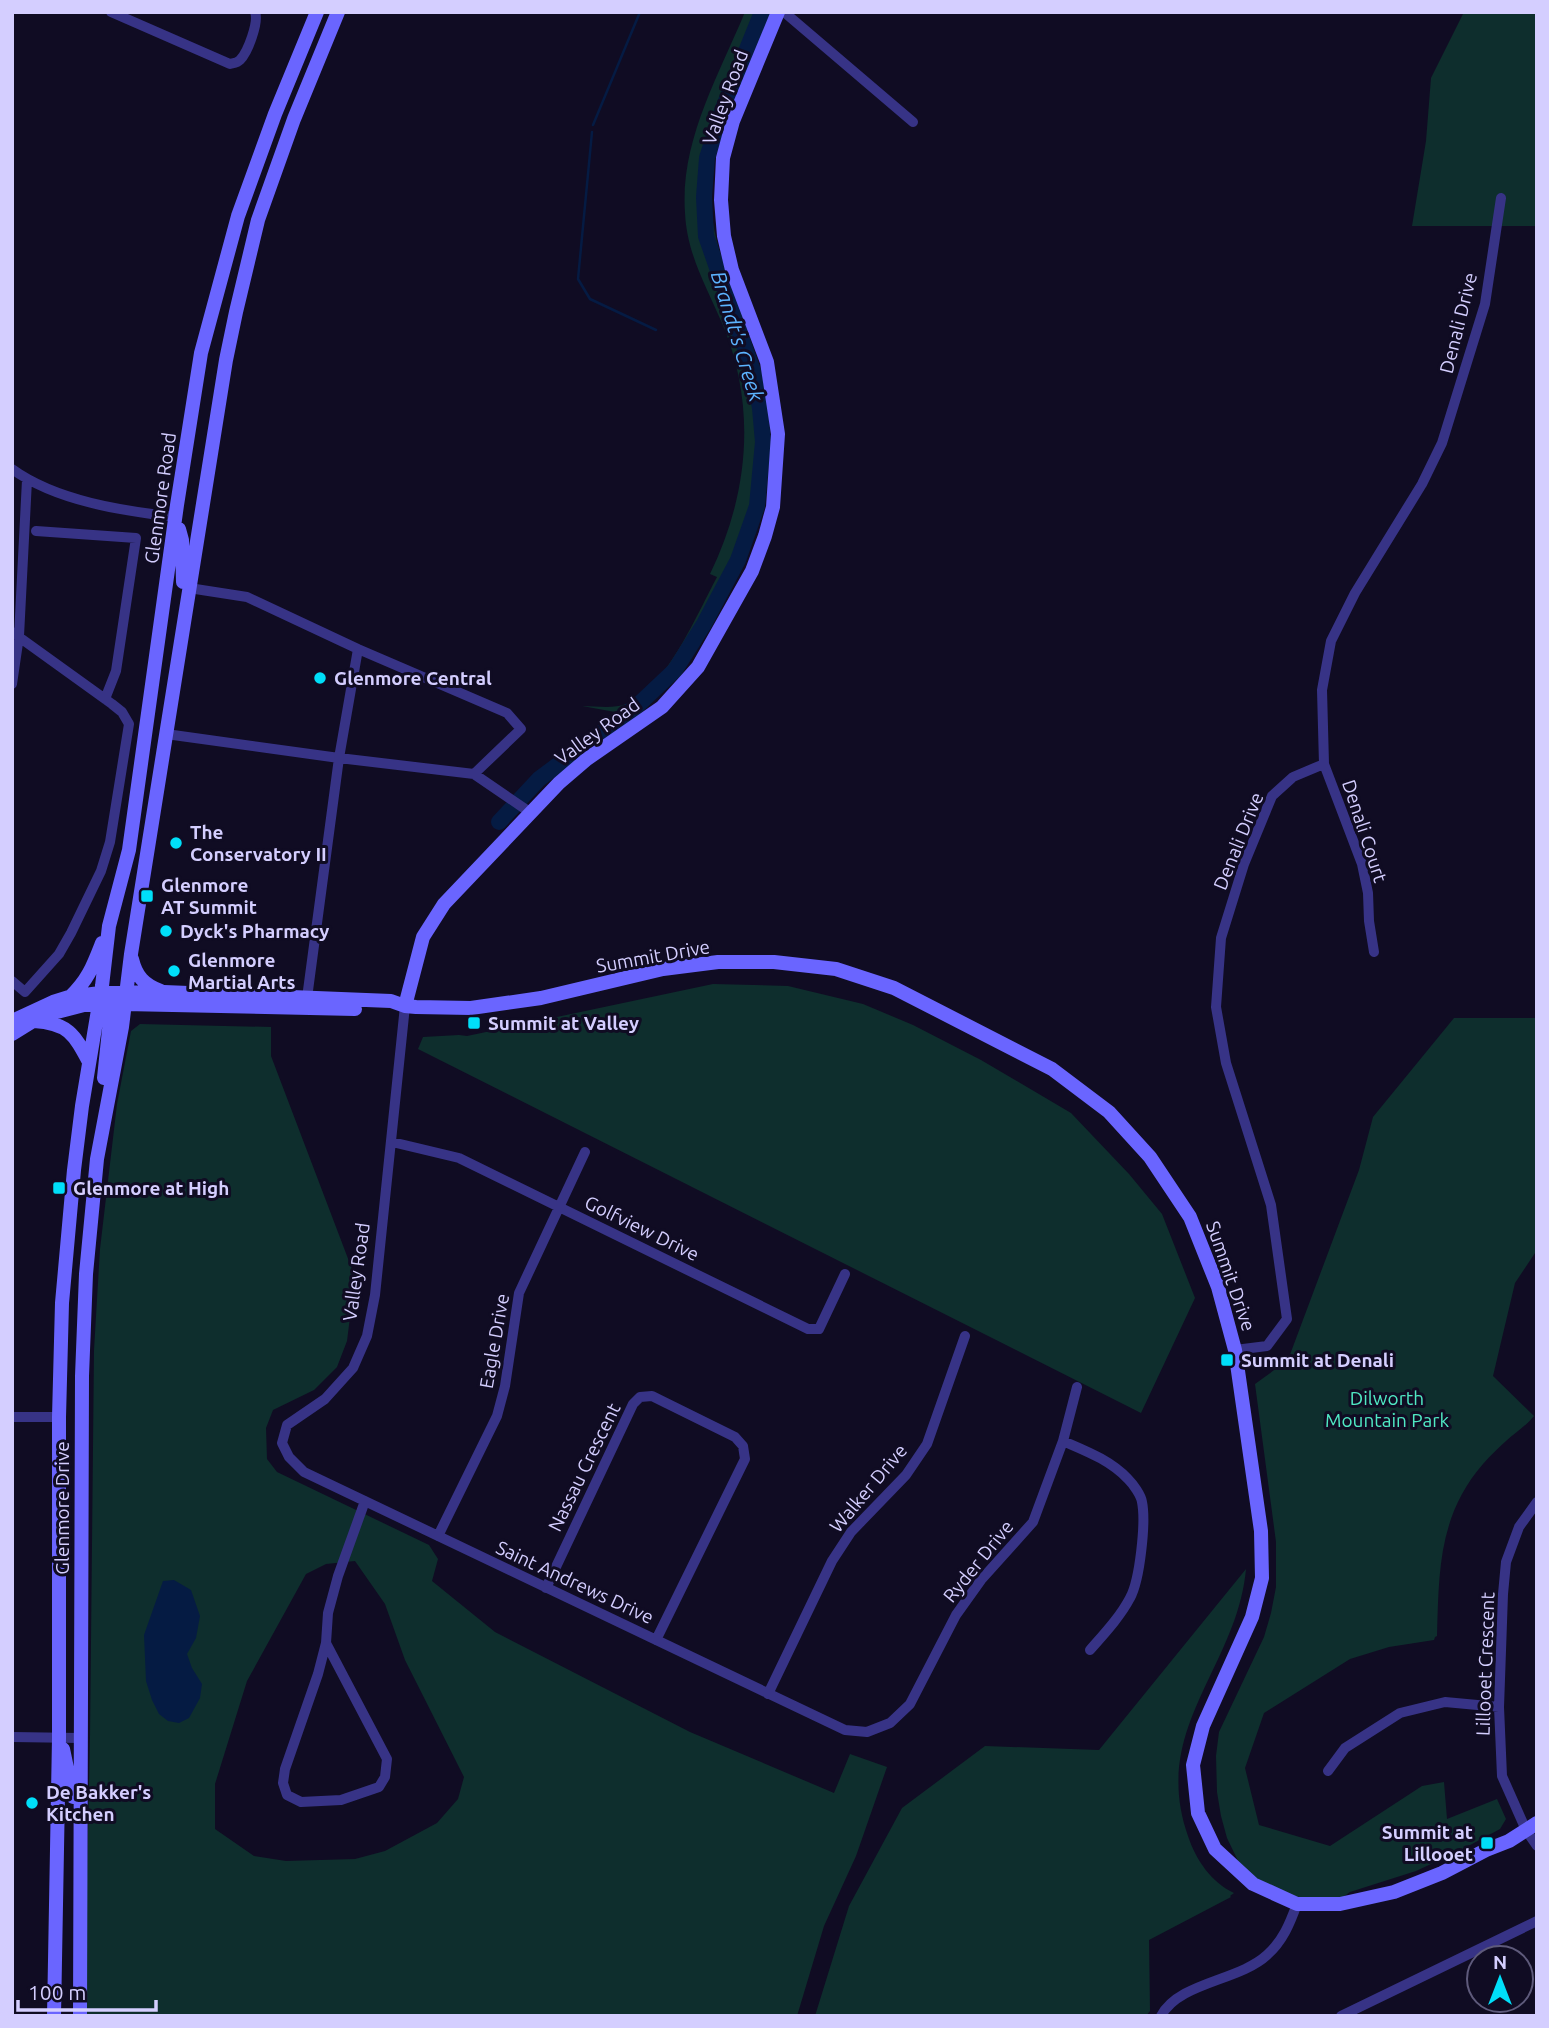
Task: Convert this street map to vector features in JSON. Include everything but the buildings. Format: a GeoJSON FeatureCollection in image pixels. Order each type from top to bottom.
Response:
{"type":"FeatureCollection","features":[{"type":"Feature","properties":{"kind":"main road","name":"Glenmore Road"},"geometry":{"type":"LineString","coordinates":[[112,999],[109,926],[129,850],[201,353],[238,216],[275,114],[317,12]]}},
{"type":"Feature","properties":{"kind":"main road"},"geometry":{"type":"LineString","coordinates":[[112,999],[131,954],[226,360],[258,220],[294,119],[338,12]]}},
{"type":"Feature","properties":{"kind":"main road","name":"Valley Road"},"geometry":{"type":"LineString","coordinates":[[405,1006],[423,937],[444,904],[559,783],[587,759],[662,707],[698,667],[752,570],[765,536],[773,507],[778,434],[766,362],[732,270],[724,236],[721,200],[723,158],[733,121],[778,12]]}},
{"type":"Feature","properties":{"kind":"main road"},"geometry":{"type":"LineString","coordinates":[[176,517],[182,540],[183,622]]}},
{"type":"Feature","properties":{"kind":"main road"},"geometry":{"type":"LineString","coordinates":[[97,1159],[112,985],[129,850]]}},
{"type":"Feature","properties":{"kind":"main road"},"geometry":{"type":"LineString","coordinates":[[12,1021],[69,997],[82,986],[89,976],[109,926]]}},
{"type":"Feature","properties":{"kind":"main road"},"geometry":{"type":"LineString","coordinates":[[122,1027],[136,1014],[163,999],[136,973],[131,954]]}},
{"type":"Feature","properties":{"kind":"main road","name":"Summit Drive"},"geometry":{"type":"LineString","coordinates":[[163,999],[391,1010],[405,1006],[471,1008],[541,998],[663,970],[718,962],[774,961],[836,970],[894,988],[1052,1069],[1109,1112],[1150,1157],[1191,1217],[1218,1287],[1235,1350],[1261,1531],[1262,1578],[1252,1616],[1203,1727],[1193,1765],[1198,1813],[1215,1849],[1253,1884],[1297,1904],[1340,1904],[1394,1892],[1442,1873],[1509,1841],[1532,1826]]}},
{"type":"Feature","properties":{"kind":"main road"},"geometry":{"type":"LineString","coordinates":[[69,997],[112,999]]}},
{"type":"Feature","properties":{"kind":"main road","name":"Summit Drive"},"geometry":{"type":"LineString","coordinates":[[112,999],[307,998],[391,1001],[405,1006]]}},
{"type":"Feature","properties":{"kind":"main road"},"geometry":{"type":"LineString","coordinates":[[12,1034],[33,1021],[69,1008],[112,999]]}},
{"type":"Feature","properties":{"kind":"main road","name":"Glenmore Drive"},"geometry":{"type":"LineString","coordinates":[[80,2016],[82,1376],[86,1274],[97,1159],[122,1027],[112,999]]}},
{"type":"Feature","properties":{"kind":"main road","name":"Glenmore Drive"},"geometry":{"type":"LineString","coordinates":[[54,2016],[62,1303],[73,1184],[89,1062],[112,999]]}},
{"type":"Feature","properties":{"kind":"main road"},"geometry":{"type":"LineString","coordinates":[[33,1021],[60,1025],[68,1030],[89,1062]]}},
{"type":"Feature","properties":{"kind":"main road"},"geometry":{"type":"LineString","coordinates":[[59,1738],[70,1777],[81,1863]]}},
{"type":"Feature","properties":{"kind":"street"},"geometry":{"type":"LineString","coordinates":[[111,12],[230,64],[238,62],[243,56],[257,23],[256,12]]}},
{"type":"Feature","properties":{"kind":"street"},"geometry":{"type":"LineString","coordinates":[[784,12],[913,122]]}},
{"type":"Feature","properties":{"kind":"street","name":"Denali Drive"},"geometry":{"type":"LineString","coordinates":[[1235,1350],[1267,1346],[1287,1319],[1271,1205],[1226,1063],[1216,1007],[1221,938],[1244,864],[1272,796],[1293,777],[1324,764],[1322,690],[1331,641],[1355,593],[1422,484],[1442,443],[1485,304],[1501,198]]}},
{"type":"Feature","properties":{"kind":"street"},"geometry":{"type":"LineString","coordinates":[[12,469],[27,480],[77,499],[140,513],[176,517]]}},
{"type":"Feature","properties":{"kind":"street"},"geometry":{"type":"LineString","coordinates":[[12,684],[27,480]]}},
{"type":"Feature","properties":{"kind":"street"},"geometry":{"type":"LineString","coordinates":[[36,531],[136,538],[109,701]]}},
{"type":"Feature","properties":{"kind":"street"},"geometry":{"type":"LineString","coordinates":[[189,589],[247,597],[358,649],[507,713],[521,729],[474,774]]}},
{"type":"Feature","properties":{"kind":"street"},"geometry":{"type":"LineString","coordinates":[[12,981],[25,992],[59,954],[102,871],[110,842],[129,724],[122,712],[109,701],[15,634]]}},
{"type":"Feature","properties":{"kind":"street"},"geometry":{"type":"LineString","coordinates":[[307,998],[339,758],[358,649]]}},
{"type":"Feature","properties":{"kind":"street"},"geometry":{"type":"LineString","coordinates":[[166,734],[474,774],[531,813]]}},
{"type":"Feature","properties":{"kind":"street","name":"Denali Court"},"geometry":{"type":"LineString","coordinates":[[1324,764],[1362,863],[1374,952]]}},
{"type":"Feature","properties":{"kind":"street","name":"Valley Road"},"geometry":{"type":"LineString","coordinates":[[282,1443],[287,1425],[325,1399],[353,1368],[367,1336],[375,1295],[405,1006]]}},
{"type":"Feature","properties":{"kind":"street","name":"Golfview Drive"},"geometry":{"type":"LineString","coordinates":[[391,1142],[459,1158],[808,1329],[819,1329],[845,1274]]}},
{"type":"Feature","properties":{"kind":"street","name":"Eagle Drive"},"geometry":{"type":"LineString","coordinates":[[438,1536],[497,1416],[505,1386],[519,1293],[585,1152]]}},
{"type":"Feature","properties":{"kind":"street","name":"Walker Drive"},"geometry":{"type":"LineString","coordinates":[[768,1694],[832,1561],[851,1532],[905,1475],[927,1444],[965,1336]]}},
{"type":"Feature","properties":{"kind":"street","name":"Ryder Drive"},"geometry":{"type":"LineString","coordinates":[[867,1732],[890,1723],[910,1703],[956,1615],[981,1580],[1033,1522],[1063,1441],[1077,1387]]}},
{"type":"Feature","properties":{"kind":"street","name":"Nassau Crescent"},"geometry":{"type":"LineString","coordinates":[[546,1588],[633,1404],[640,1397],[652,1396],[735,1437],[743,1447],[745,1459],[656,1640]]}},
{"type":"Feature","properties":{"kind":"street"},"geometry":{"type":"LineString","coordinates":[[12,1417],[59,1417]]}},
{"type":"Feature","properties":{"kind":"street"},"geometry":{"type":"LineString","coordinates":[[1063,1441],[1103,1459],[1119,1470],[1142,1500],[1142,1541],[1137,1584],[1108,1630],[1090,1650]]}},
{"type":"Feature","properties":{"kind":"street","name":"Saint Andrews Drive"},"geometry":{"type":"LineString","coordinates":[[282,1443],[289,1457],[304,1472],[845,1730],[867,1732]]}},
{"type":"Feature","properties":{"kind":"street"},"geometry":{"type":"LineString","coordinates":[[326,1643],[387,1759],[385,1777],[379,1787],[341,1800],[301,1802],[287,1795],[283,1783],[285,1769],[318,1674],[326,1643],[328,1613],[338,1576],[365,1502]]}},
{"type":"Feature","properties":{"kind":"street","name":"Lillooet Crescent"},"geometry":{"type":"LineString","coordinates":[[1537,1502],[1519,1527],[1506,1562],[1499,1707],[1502,1776],[1532,1826],[1537,1846]]}},
{"type":"Feature","properties":{"kind":"street"},"geometry":{"type":"LineString","coordinates":[[1328,1771],[1345,1748],[1400,1713],[1445,1702],[1499,1707]]}},
{"type":"Feature","properties":{"kind":"street"},"geometry":{"type":"LineString","coordinates":[[12,1737],[80,1738]]}},
{"type":"Feature","properties":{"kind":"street"},"geometry":{"type":"LineString","coordinates":[[1161,2016],[1166,2007],[1202,1984],[1239,1973],[1267,1956],[1287,1932],[1297,1904]]}},
{"type":"Feature","properties":{"kind":"street"},"geometry":{"type":"LineString","coordinates":[[1341,2016],[1537,1921]]}},
{"type":"Feature","properties":{"kind":"green space"},"geometry":{"type":"Polygon","coordinates":[[[745,12],[766,12],[721,120],[711,165],[710,188],[715,234],[751,345],[766,418],[766,470],[758,521],[740,569],[709,625],[677,674],[658,696],[637,716],[582,706],[621,706],[640,696],[654,684],[679,649],[717,577],[710,574],[733,513],[744,450],[740,386],[733,354],[689,242],[685,186],[688,160],[703,110],[745,12]]]}},
{"type":"Feature","properties":{"kind":"green space"},"geometry":{"type":"Polygon","coordinates":[[[1464,12],[1537,12],[1537,226],[1412,226],[1426,141],[1431,78],[1464,12]]]}},
{"type":"Feature","properties":{"kind":"green space"},"geometry":{"type":"Polygon","coordinates":[[[713,984],[788,986],[863,1004],[913,1025],[981,1060],[1071,1113],[1129,1174],[1162,1214],[1195,1298],[1141,1413],[418,1049],[423,1037],[467,1036],[713,984]]]}},
{"type":"Feature","properties":{"kind":"green space","name":"Dilworth Mountain Park"},"geometry":{"type":"Polygon","coordinates":[[[1454,1018],[1537,1018],[1537,1250],[1515,1283],[1493,1376],[1534,1416],[1483,1464],[1457,1504],[1444,1546],[1437,1636],[1434,1640],[1389,1647],[1350,1659],[1264,1713],[1245,1768],[1259,1825],[1330,1846],[1422,1786],[1444,1782],[1447,1819],[1497,1799],[1506,1819],[1500,1829],[1416,1871],[1350,1892],[1343,1897],[1297,1909],[1241,1867],[1227,1838],[1217,1792],[1216,1756],[1219,1732],[1264,1637],[1276,1587],[1276,1542],[1255,1384],[1288,1360],[1359,1170],[1373,1117],[1454,1018]]]}},
{"type":"Feature","properties":{"kind":"green space"},"geometry":{"type":"Polygon","coordinates":[[[140,1024],[271,1027],[271,1056],[355,1277],[347,1341],[337,1367],[314,1390],[273,1410],[266,1428],[267,1459],[277,1472],[429,1545],[438,1559],[432,1581],[495,1632],[690,1732],[834,1793],[850,1754],[887,1767],[856,1856],[824,1926],[797,2016],[84,2016],[94,1350],[100,1249],[117,1104],[131,1031],[140,1024]],[[355,1561],[326,1564],[306,1574],[247,1681],[215,1784],[215,1829],[254,1856],[286,1861],[355,1859],[385,1851],[437,1823],[458,1799],[464,1777],[405,1660],[385,1604],[355,1561]]]}},
{"type":"Feature","properties":{"kind":"green space"},"geometry":{"type":"Polygon","coordinates":[[[1246,1569],[1239,1604],[1228,1637],[1187,1730],[1180,1763],[1179,1798],[1191,1845],[1211,1876],[1234,1893],[1149,1940],[1150,2011],[1146,2016],[815,2016],[849,1906],[902,1808],[985,1746],[1099,1750],[1246,1569]]]}},
{"type":"Feature","properties":{"kind":"water"},"geometry":{"type":"Polygon","coordinates":[[[174,1580],[191,1590],[200,1616],[196,1638],[187,1654],[202,1684],[200,1698],[189,1718],[179,1723],[168,1721],[159,1714],[152,1700],[146,1681],[144,1635],[163,1581],[174,1580]]]}},
{"type":"Feature","properties":{"kind":"waterway"},"geometry":{"type":"LineString","coordinates":[[593,125],[640,12]]}},
{"type":"Feature","properties":{"kind":"waterway","name":"Brandt's Creek"},"geometry":{"type":"LineString","coordinates":[[499,822],[539,779],[639,704],[675,670],[704,624],[738,560],[757,506],[763,442],[760,408],[754,374],[706,236],[704,197],[707,158],[722,111],[762,12]]}},
{"type":"Feature","properties":{"kind":"waterway"},"geometry":{"type":"LineString","coordinates":[[592,132],[578,279],[590,299],[656,330]]}},
{"type":"Feature","properties":{"kind":"place","name":"Glenmore Central"},"geometry":{"type":"Point","coordinates":[320,678]}},
{"type":"Feature","properties":{"kind":"place","name":"The Conservatory II"},"geometry":{"type":"Point","coordinates":[176,843]}},
{"type":"Feature","properties":{"kind":"place","name":"Glenmore AT Summit"},"geometry":{"type":"Point","coordinates":[147,896]}},
{"type":"Feature","properties":{"kind":"place","name":"Dyck's Pharmacy"},"geometry":{"type":"Point","coordinates":[166,931]}},
{"type":"Feature","properties":{"kind":"place","name":"Glenmore Martial Arts"},"geometry":{"type":"Point","coordinates":[174,971]}},
{"type":"Feature","properties":{"kind":"place","name":"Summit at Valley"},"geometry":{"type":"Point","coordinates":[474,1023]}},
{"type":"Feature","properties":{"kind":"place","name":"Glenmore at High"},"geometry":{"type":"Point","coordinates":[59,1188]}},
{"type":"Feature","properties":{"kind":"place","name":"Summit at Denali"},"geometry":{"type":"Point","coordinates":[1227,1360]}},
{"type":"Feature","properties":{"kind":"place","name":"De Bakker's Kitchen"},"geometry":{"type":"Point","coordinates":[32,1803]}},
{"type":"Feature","properties":{"kind":"place","name":"Summit at Lillooet"},"geometry":{"type":"Point","coordinates":[1487,1843]}}]}
